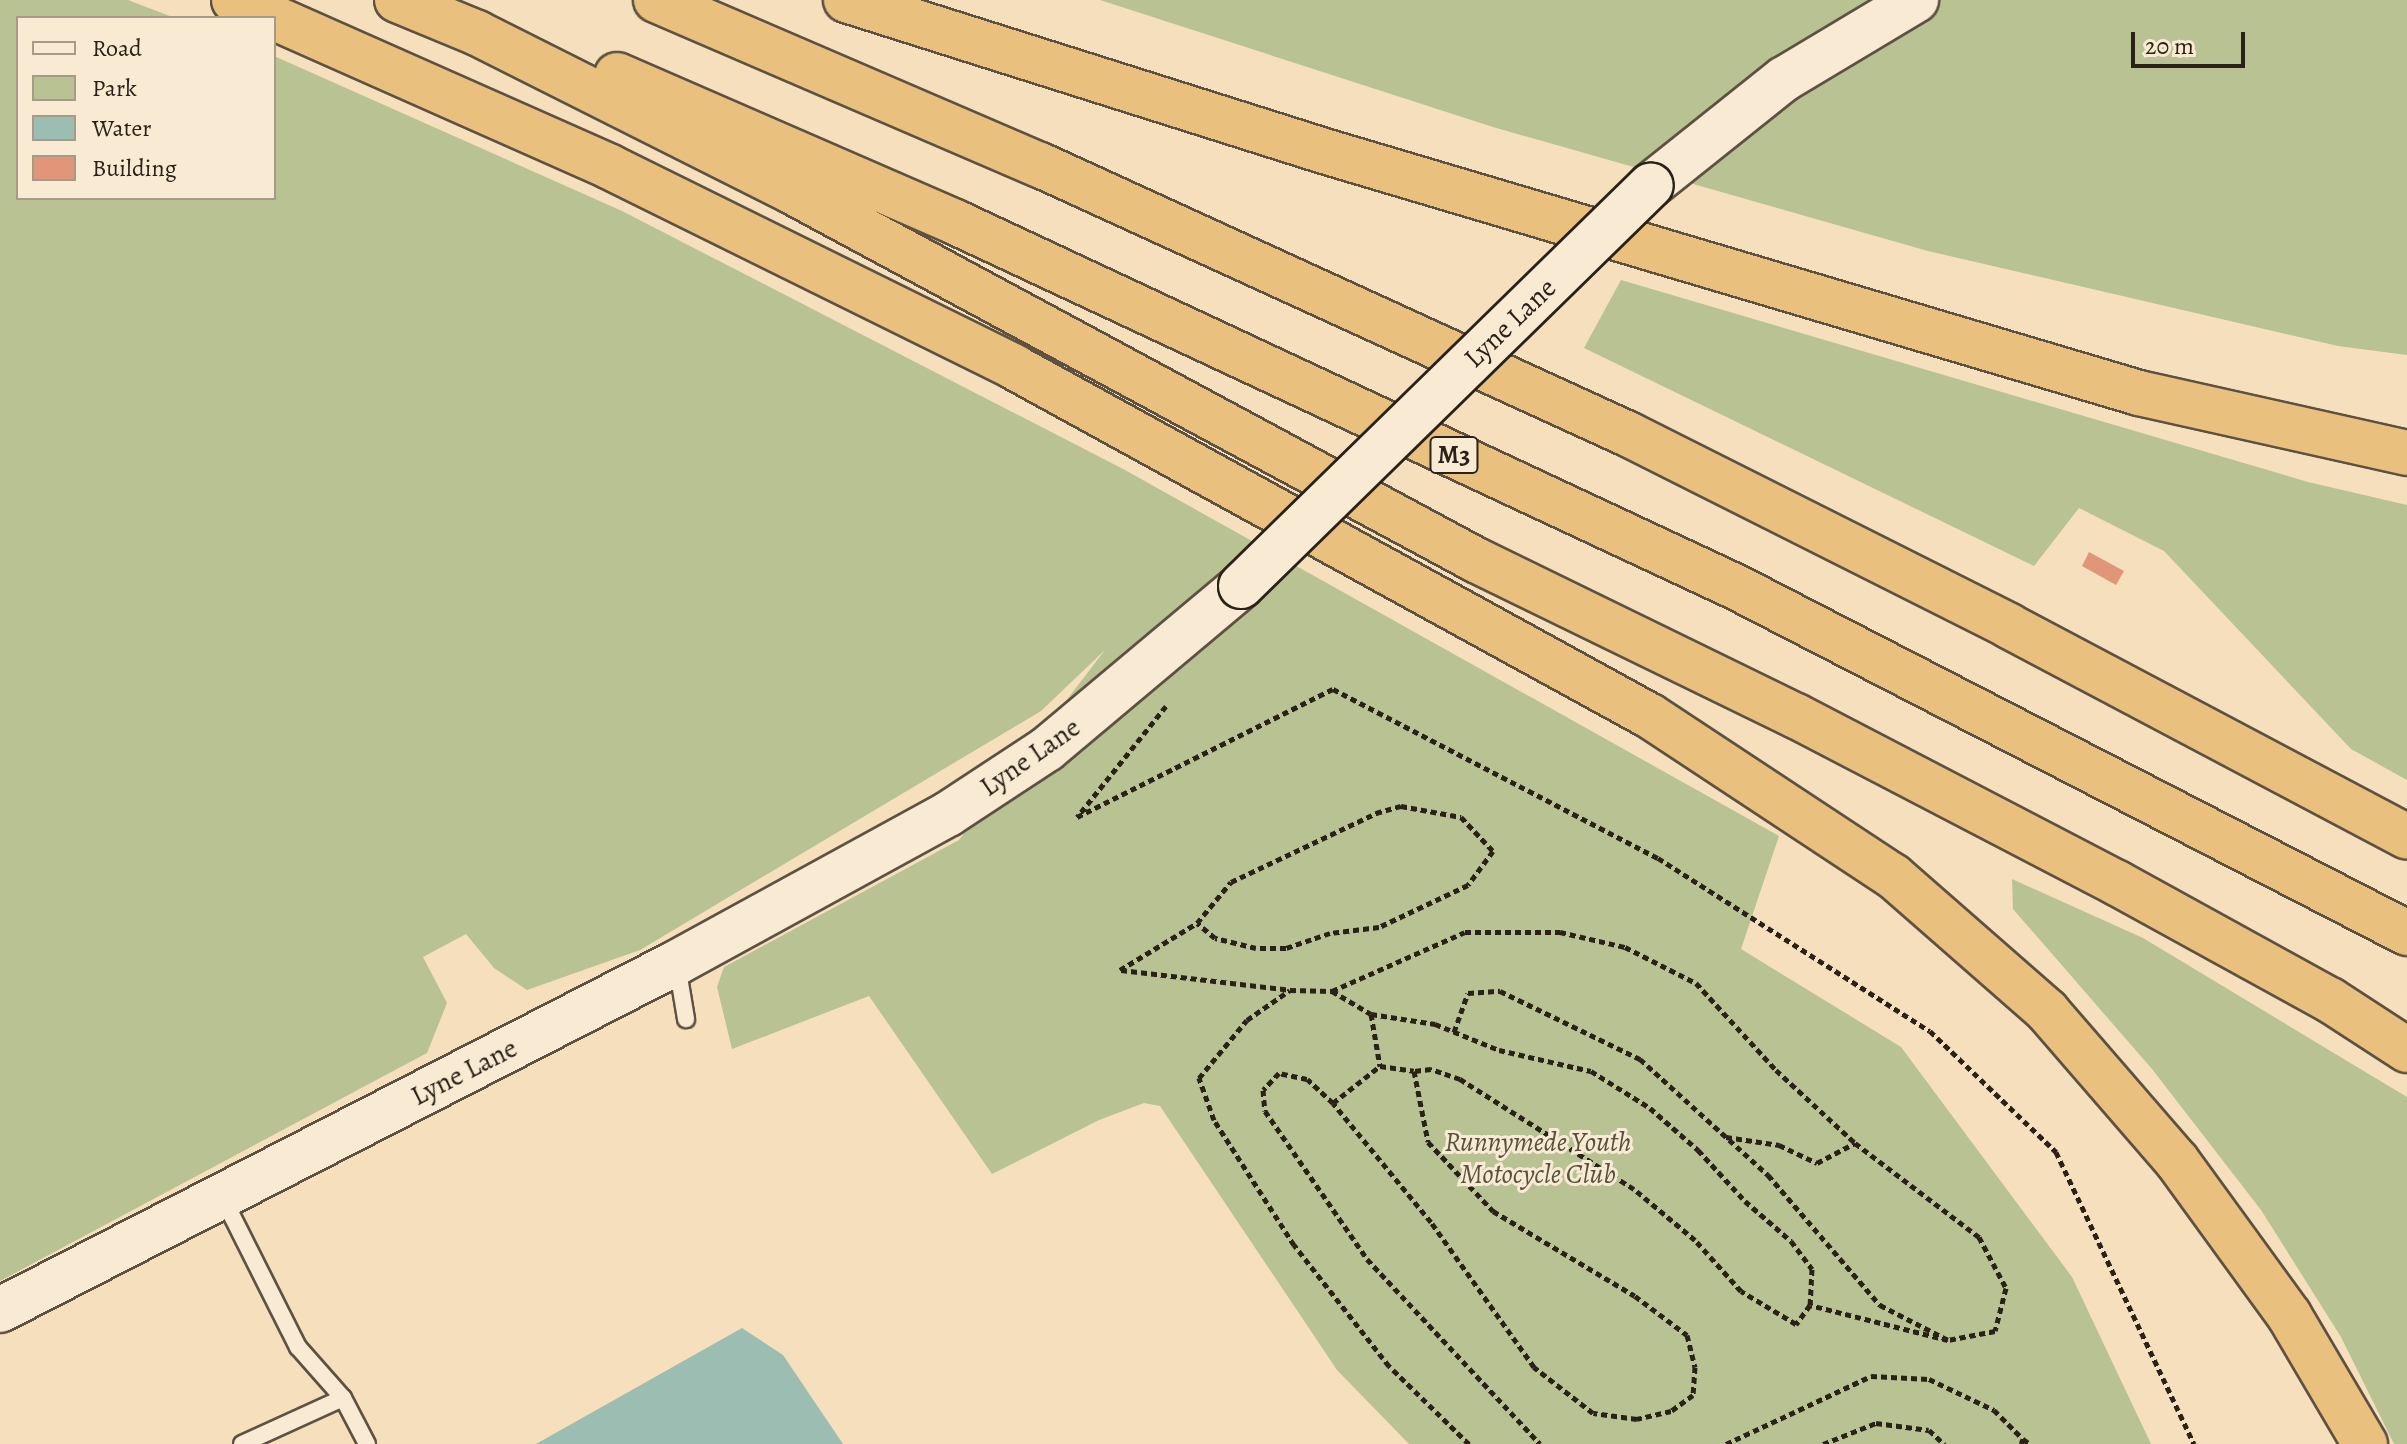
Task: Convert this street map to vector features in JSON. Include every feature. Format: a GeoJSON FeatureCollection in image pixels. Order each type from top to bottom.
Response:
{"type":"FeatureCollection","features":[{"type":"Feature","properties":{"kind":"highway"},"geometry":{"type":"LineString","coordinates":[[234,0],[270,16]]}},
{"type":"Feature","properties":{"kind":"highway","name":"M3"},"geometry":{"type":"LineString","coordinates":[[397,0],[477,33],[640,83],[955,222],[1738,588],[2407,933]]}},
{"type":"Feature","properties":{"kind":"highway"},"geometry":{"type":"LineString","coordinates":[[656,0],[1040,165],[1616,429],[2009,626],[2407,837]]}},
{"type":"Feature","properties":{"kind":"highway"},"geometry":{"type":"LineString","coordinates":[[846,0],[1339,156],[2139,393],[2407,453]]}},
{"type":"Feature","properties":{"kind":"highway"},"geometry":{"type":"LineString","coordinates":[[276,19],[610,167],[1014,367],[1650,716],[1893,876],[2047,1011],[2177,1161],[2289,1315],[2365,1444]]}},
{"type":"Feature","properties":{"kind":"highway"},"geometry":{"type":"LineString","coordinates":[[477,33],[793,192],[1476,560],[1796,716],[2117,883],[2330,1000],[2407,1050]]}},
{"type":"Feature","properties":{"kind":"street","name":"Lyne Lane"},"geometry":{"type":"LineString","coordinates":[[0,1310],[676,963],[948,814],[1047,749],[1241,586],[1651,185],[1784,79],[1916,0]]}},
{"type":"Feature","properties":{"kind":"lane"},"geometry":{"type":"LineString","coordinates":[[676,963],[686,1019]]}},
{"type":"Feature","properties":{"kind":"lane"},"geometry":{"type":"LineString","coordinates":[[222,1196],[298,1347],[343,1398],[367,1444]]}},
{"type":"Feature","properties":{"kind":"lane"},"geometry":{"type":"LineString","coordinates":[[242,1444],[343,1398]]}},
{"type":"Feature","properties":{"kind":"path"},"geometry":{"type":"LineString","coordinates":[[1173,698],[1077,817],[1333,689],[1658,858],[1930,1031],[2056,1152],[2194,1444]]}},
{"type":"Feature","properties":{"kind":"path"},"geometry":{"type":"LineString","coordinates":[[1197,923],[1215,938],[1256,948],[1286,948],[1330,933],[1379,927],[1468,885],[1493,851],[1461,817],[1401,806],[1376,813],[1231,882],[1197,923],[1120,970],[1290,990],[1332,991],[1465,932],[1560,932],[1625,947],[1696,983],[1776,1070],[1855,1143],[1979,1237],[2006,1288],[1995,1331],[1948,1340],[1810,1305]]}},
{"type":"Feature","properties":{"kind":"path"},"geometry":{"type":"LineString","coordinates":[[1290,990],[1247,1020],[1199,1078],[1214,1120],[1294,1245],[1389,1366],[1469,1444]]}},
{"type":"Feature","properties":{"kind":"path"},"geometry":{"type":"LineString","coordinates":[[1332,991],[1371,1014],[1454,1032],[1499,1050],[1591,1071],[1650,1108],[1791,1241],[1812,1269],[1810,1305],[1796,1324],[1741,1291],[1695,1240],[1634,1189],[1460,1079],[1431,1069],[1414,1071],[1380,1066],[1333,1103]]}},
{"type":"Feature","properties":{"kind":"path"},"geometry":{"type":"LineString","coordinates":[[1454,1032],[1468,993],[1500,991],[1640,1059],[1768,1175],[1880,1305],[1948,1340]]}},
{"type":"Feature","properties":{"kind":"path"},"geometry":{"type":"LineString","coordinates":[[1371,1014],[1380,1066]]}},
{"type":"Feature","properties":{"kind":"path"},"geometry":{"type":"LineString","coordinates":[[1414,1071],[1428,1142],[1493,1211],[1635,1296],[1687,1335],[1695,1367],[1693,1395],[1671,1411],[1637,1419],[1593,1413],[1567,1397],[1534,1367],[1431,1222],[1333,1103],[1307,1079],[1279,1073],[1263,1090],[1265,1111],[1367,1259],[1540,1444]]}},
{"type":"Feature","properties":{"kind":"path"},"geometry":{"type":"LineString","coordinates":[[1726,1137],[1779,1145],[1817,1163],[1855,1143]]}},
{"type":"Feature","properties":{"kind":"path"},"geometry":{"type":"LineString","coordinates":[[1726,1444],[1871,1376],[1929,1379],[1994,1410],[2022,1442],[2030,1444]]}},
{"type":"Feature","properties":{"kind":"path"},"geometry":{"type":"LineString","coordinates":[[1823,1444],[1876,1423],[1929,1430],[1944,1444]]}},
{"type":"Feature","properties":{"kind":"green space","name":"Runnymede Youth Motocycle Club"},"geometry":{"type":"Polygon","coordinates":[[[0,0],[128,0],[170,16],[16,16],[16,200],[276,200],[276,57],[622,211],[1125,470],[1779,836],[1741,949],[1901,1047],[2072,1277],[2151,1444],[1409,1444],[1337,1370],[1160,1106],[1144,1103],[1099,1120],[992,1174],[869,996],[732,1049],[717,987],[724,967],[959,840],[1105,650],[1041,711],[640,950],[527,990],[494,968],[466,934],[423,957],[447,1003],[427,1053],[0,1281],[0,0]]]}},
{"type":"Feature","properties":{"kind":"green space"},"geometry":{"type":"Polygon","coordinates":[[[1100,0],[2407,0],[2407,355],[2338,346],[1928,251],[1493,127],[1100,0]]]}},
{"type":"Feature","properties":{"kind":"green space"},"geometry":{"type":"Polygon","coordinates":[[[1621,280],[2308,482],[2407,505],[2407,780],[2351,749],[2164,551],[2079,508],[2034,566],[1584,348],[1621,280]]]}},
{"type":"Feature","properties":{"kind":"green space"},"geometry":{"type":"Polygon","coordinates":[[[2012,879],[2143,938],[2407,1097],[2407,1444],[2394,1444],[2341,1337],[2261,1210],[2152,1069],[2013,909],[2012,879]]]}},
{"type":"Feature","properties":{"kind":"water"},"geometry":{"type":"Polygon","coordinates":[[[742,1328],[783,1355],[843,1444],[536,1444],[742,1328]]]}},
{"type":"Feature","properties":{"kind":"building"},"geometry":{"type":"Polygon","coordinates":[[[2089,552],[2124,571],[2116,585],[2082,566],[2089,552]]]}}]}
